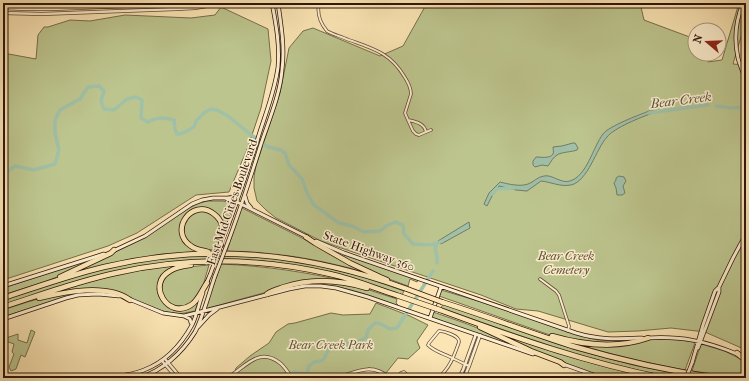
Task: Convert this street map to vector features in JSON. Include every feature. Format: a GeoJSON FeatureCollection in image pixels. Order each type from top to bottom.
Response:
{"type":"FeatureCollection","features":[{"type":"Feature","properties":{"kind":"highway"},"geometry":{"type":"LineString","coordinates":[[216,253],[196,249],[185,241],[182,226],[186,217],[197,210],[207,210],[214,214],[220,219],[222,226],[221,245]]}},
{"type":"Feature","properties":{"kind":"highway"},"geometry":{"type":"LineString","coordinates":[[306,237],[350,263],[394,284]]}},
{"type":"Feature","properties":{"kind":"highway"},"geometry":{"type":"LineString","coordinates":[[3,297],[65,275],[111,253],[114,250]]}},
{"type":"Feature","properties":{"kind":"highway"},"geometry":{"type":"LineString","coordinates":[[3,297],[85,272],[118,264],[159,257],[216,253],[269,256],[302,260],[343,269],[394,284],[442,302],[572,346],[679,372],[718,378]]}},
{"type":"Feature","properties":{"kind":"highway"},"geometry":{"type":"LineString","coordinates":[[207,283],[195,302],[183,308],[174,308],[169,306],[162,299],[160,282],[168,272],[176,268],[210,262]]}},
{"type":"Feature","properties":{"kind":"highway"},"geometry":{"type":"LineString","coordinates":[[3,308],[76,283],[116,273],[162,265],[210,262],[264,264],[304,269],[351,280],[570,354],[664,378]]}},
{"type":"Feature","properties":{"kind":"highway"},"geometry":{"type":"LineString","coordinates":[[267,294],[271,291],[289,285],[318,281],[344,283],[386,294],[392,294]]}},
{"type":"Feature","properties":{"kind":"highway"},"geometry":{"type":"LineString","coordinates":[[3,308],[34,299],[73,291],[101,291],[126,296],[130,300]]}},
{"type":"Feature","properties":{"kind":"highway"},"geometry":{"type":"LineString","coordinates":[[449,314],[455,318],[486,330],[564,365]]}},
{"type":"Feature","properties":{"kind":"highway"},"geometry":{"type":"LineString","coordinates":[[533,333],[540,333],[578,342],[601,345],[617,344],[648,338]]}},
{"type":"Feature","properties":{"kind":"highway"},"geometry":{"type":"LineString","coordinates":[[737,353],[746,359]]}},
{"type":"Feature","properties":{"kind":"main road","name":"East Mid Cities Boulevard"},"geometry":{"type":"LineString","coordinates":[[114,378],[144,370],[163,360],[180,343],[191,325],[237,202],[275,83],[278,60],[278,38],[272,3]]}},
{"type":"Feature","properties":{"kind":"main road","name":"East Mid Cities Boulevard"},"geometry":{"type":"LineString","coordinates":[[139,378],[148,375],[166,364],[180,351],[194,332],[203,312],[246,191],[270,119],[280,82],[283,66],[283,36],[278,3]]}},
{"type":"Feature","properties":{"kind":"main road"},"geometry":{"type":"LineString","coordinates":[[743,3],[736,31],[736,42],[738,59],[746,81]]}},
{"type":"Feature","properties":{"kind":"main road"},"geometry":{"type":"LineString","coordinates":[[225,198],[231,198],[237,195],[244,181]]}},
{"type":"Feature","properties":{"kind":"main road"},"geometry":{"type":"LineString","coordinates":[[246,191],[246,200],[252,210]]}},
{"type":"Feature","properties":{"kind":"main road","name":"State Highway 360"},"geometry":{"type":"LineString","coordinates":[[3,286],[114,250],[149,233],[192,204],[202,200],[225,198],[237,202],[306,237],[344,253],[586,336],[616,340],[672,337],[699,341],[719,346],[737,353]]}},
{"type":"Feature","properties":{"kind":"main road"},"geometry":{"type":"LineString","coordinates":[[686,378],[719,292],[719,287],[746,234]]}},
{"type":"Feature","properties":{"kind":"main road"},"geometry":{"type":"LineString","coordinates":[[184,316],[295,287],[329,287],[346,290],[398,307],[602,378]]}},
{"type":"Feature","properties":{"kind":"main road"},"geometry":{"type":"LineString","coordinates":[[430,318],[441,287]]}},
{"type":"Feature","properties":{"kind":"main road"},"geometry":{"type":"LineString","coordinates":[[3,319],[78,295],[105,294],[119,296],[163,313],[184,316],[191,320],[191,325]]}},
{"type":"Feature","properties":{"kind":"main road"},"geometry":{"type":"LineString","coordinates":[[194,332],[209,315],[220,307]]}},
{"type":"Feature","properties":{"kind":"street"},"geometry":{"type":"LineString","coordinates":[[3,8],[52,9],[190,3]]}},
{"type":"Feature","properties":{"kind":"street"},"geometry":{"type":"LineString","coordinates":[[3,13],[42,14],[156,10],[190,8],[224,3]]}},
{"type":"Feature","properties":{"kind":"street"},"geometry":{"type":"LineString","coordinates":[[319,3],[319,16],[322,25],[329,33],[384,54],[395,63],[408,83],[411,91],[405,113],[413,131],[419,135],[431,130]]}},
{"type":"Feature","properties":{"kind":"street"},"geometry":{"type":"LineString","coordinates":[[408,120],[422,125],[426,132]]}},
{"type":"Feature","properties":{"kind":"street"},"geometry":{"type":"LineString","coordinates":[[540,279],[559,295],[570,326],[568,330]]}},
{"type":"Feature","properties":{"kind":"street"},"geometry":{"type":"LineString","coordinates":[[438,378],[448,368],[453,358],[459,342],[457,337],[440,330],[428,345],[438,352],[453,358],[469,366]]}},
{"type":"Feature","properties":{"kind":"street"},"geometry":{"type":"LineString","coordinates":[[459,378],[478,335]]}},
{"type":"Feature","properties":{"kind":"street"},"geometry":{"type":"LineString","coordinates":[[464,378],[478,335]]}},
{"type":"Feature","properties":{"kind":"street"},"geometry":{"type":"LineString","coordinates":[[227,378],[236,373],[248,362],[265,357],[279,363],[292,378]]}},
{"type":"Feature","properties":{"kind":"street"},"geometry":{"type":"LineString","coordinates":[[163,360],[177,378]]}},
{"type":"Feature","properties":{"kind":"street"},"geometry":{"type":"LineString","coordinates":[[166,364],[181,378]]}},
{"type":"Feature","properties":{"kind":"street"},"geometry":{"type":"LineString","coordinates":[[337,378],[371,369],[379,370],[389,378]]}},
{"type":"Feature","properties":{"kind":"street"},"geometry":{"type":"LineString","coordinates":[[396,378],[404,372],[410,378]]}},
{"type":"Feature","properties":{"kind":"green space","name":"Bear Creek Cemetery"},"geometry":{"type":"Polygon","coordinates":[[[427,3],[640,3],[644,20],[687,36],[687,62],[727,62],[727,43],[739,3],[746,3],[746,20],[733,64],[746,65],[746,350],[705,332],[671,328],[608,332],[538,311],[516,309],[481,295],[321,241],[276,218],[266,210],[257,201],[254,188],[256,166],[280,93],[289,48],[303,31],[313,28],[380,56],[403,46],[427,3]]]}},
{"type":"Feature","properties":{"kind":"green space"},"geometry":{"type":"Polygon","coordinates":[[[221,7],[268,29],[271,61],[261,108],[248,147],[229,192],[196,195],[137,233],[108,246],[3,280],[3,53],[36,59],[38,35],[44,27],[70,20],[90,21],[125,15],[191,18],[215,15],[221,7]]]}},
{"type":"Feature","properties":{"kind":"green space"},"geometry":{"type":"Polygon","coordinates":[[[207,201],[223,201],[234,204],[224,231],[210,210],[189,213],[181,233],[197,250],[197,252],[127,260],[65,276],[116,252],[153,232],[190,207],[207,201]]]}},
{"type":"Feature","properties":{"kind":"green space"},"geometry":{"type":"Polygon","coordinates":[[[241,208],[322,248],[367,273],[298,257],[227,251],[241,208]]]}},
{"type":"Feature","properties":{"kind":"green space"},"geometry":{"type":"Polygon","coordinates":[[[196,211],[207,211],[214,216],[219,223],[221,227],[221,235],[216,250],[203,249],[191,245],[184,235],[186,220],[196,211]]]}},
{"type":"Feature","properties":{"kind":"green space"},"geometry":{"type":"Polygon","coordinates":[[[332,249],[418,280],[417,282],[410,279],[408,286],[354,264],[331,251],[332,249]]]}},
{"type":"Feature","properties":{"kind":"green space"},"geometry":{"type":"Polygon","coordinates":[[[214,255],[212,260],[151,265],[3,305],[3,300],[94,271],[155,259],[214,255]]]}},
{"type":"Feature","properties":{"kind":"green space"},"geometry":{"type":"Polygon","coordinates":[[[225,255],[253,256],[308,263],[364,277],[404,291],[402,295],[362,281],[328,272],[264,261],[223,259],[225,255]]]}},
{"type":"Feature","properties":{"kind":"green space"},"geometry":{"type":"Polygon","coordinates":[[[95,258],[62,275],[3,295],[3,288],[95,258]]]}},
{"type":"Feature","properties":{"kind":"green space"},"geometry":{"type":"Polygon","coordinates":[[[221,264],[286,270],[349,282],[318,280],[205,309],[221,264]]]}},
{"type":"Feature","properties":{"kind":"green space"},"geometry":{"type":"Polygon","coordinates":[[[184,265],[169,270],[157,289],[163,303],[173,310],[182,309],[199,300],[195,311],[179,314],[165,312],[113,292],[52,293],[94,280],[128,272],[184,265]]]}},
{"type":"Feature","properties":{"kind":"green space"},"geometry":{"type":"Polygon","coordinates":[[[209,265],[204,282],[196,299],[186,306],[172,306],[161,293],[163,280],[174,270],[209,265]]]}},
{"type":"Feature","properties":{"kind":"green space"},"geometry":{"type":"Polygon","coordinates":[[[334,283],[363,288],[397,299],[396,303],[398,306],[361,293],[333,286],[315,285],[290,287],[305,284],[334,283]]]}},
{"type":"Feature","properties":{"kind":"green space"},"geometry":{"type":"Polygon","coordinates":[[[441,290],[581,336],[598,340],[623,341],[599,344],[557,337],[439,296],[441,290]]]}},
{"type":"Feature","properties":{"kind":"green space"},"geometry":{"type":"Polygon","coordinates":[[[71,292],[104,292],[62,298],[3,317],[3,310],[58,294],[71,292]]]}},
{"type":"Feature","properties":{"kind":"green space","name":"Bear Creek Park"},"geometry":{"type":"Polygon","coordinates":[[[376,303],[410,316],[428,325],[417,341],[420,348],[408,359],[398,358],[386,373],[369,368],[332,378],[233,378],[236,368],[269,343],[276,332],[288,324],[331,313],[343,315],[370,314],[376,303]]]}},
{"type":"Feature","properties":{"kind":"green space"},"geometry":{"type":"Polygon","coordinates":[[[443,304],[580,351],[633,365],[684,375],[683,378],[660,376],[576,354],[441,308],[443,304]]]}},
{"type":"Feature","properties":{"kind":"green space"},"geometry":{"type":"Polygon","coordinates":[[[433,312],[493,334],[527,351],[433,318],[433,312]]]}},
{"type":"Feature","properties":{"kind":"green space"},"geometry":{"type":"Polygon","coordinates":[[[31,330],[35,332],[25,357],[21,355],[16,369],[11,371],[9,367],[14,354],[12,352],[14,344],[3,339],[18,334],[18,340],[27,343],[31,330]]]}},
{"type":"Feature","properties":{"kind":"green space"},"geometry":{"type":"Polygon","coordinates":[[[507,336],[556,353],[650,378],[607,378],[541,354],[506,337],[507,336]]]}},
{"type":"Feature","properties":{"kind":"green space"},"geometry":{"type":"Polygon","coordinates":[[[657,339],[674,339],[695,342],[685,370],[629,358],[573,343],[594,345],[657,339]]]}},
{"type":"Feature","properties":{"kind":"green space"},"geometry":{"type":"Polygon","coordinates":[[[701,344],[725,351],[746,362],[746,378],[692,371],[701,344]]]}},
{"type":"Feature","properties":{"kind":"shaded area"},"geometry":{"type":"Polygon","coordinates":[[[649,111],[654,111],[653,113],[635,120],[610,134],[603,142],[587,171],[577,182],[571,185],[563,185],[541,181],[527,191],[499,186],[487,206],[484,204],[489,193],[500,182],[521,185],[528,184],[539,177],[544,176],[550,176],[567,182],[576,178],[585,167],[599,140],[606,131],[624,121],[649,111]]]}},
{"type":"Feature","properties":{"kind":"shaded area"},"geometry":{"type":"Polygon","coordinates":[[[575,143],[578,148],[577,150],[557,155],[548,166],[542,165],[535,167],[533,165],[533,161],[536,157],[552,156],[553,147],[575,143]]]}},
{"type":"Feature","properties":{"kind":"shaded area"},"geometry":{"type":"Polygon","coordinates":[[[619,176],[624,177],[626,181],[623,186],[625,193],[622,195],[617,195],[614,183],[616,178],[619,176]]]}},
{"type":"Feature","properties":{"kind":"shaded area"},"geometry":{"type":"Polygon","coordinates":[[[469,222],[470,228],[441,244],[438,241],[469,222]]]}},
{"type":"Feature","properties":{"kind":"waterway"},"geometry":{"type":"LineString","coordinates":[[3,175],[15,166],[34,170],[55,164],[59,150],[55,133],[55,120],[60,110],[80,99],[88,87],[99,86],[104,91],[101,101],[104,109],[114,110],[127,99],[136,97],[142,100],[141,118],[148,122],[161,118],[174,120],[177,134],[183,133],[194,127],[196,121],[205,112],[211,109],[217,110],[228,116],[268,147],[281,150],[285,153],[289,165],[302,179],[307,193],[314,205],[339,223],[352,226],[364,232],[380,231],[386,226],[395,222],[403,225],[404,234],[413,244],[424,245],[439,243],[442,241]]}},
{"type":"Feature","properties":{"kind":"waterway","name":"Bear Creek"},"geometry":{"type":"LineString","coordinates":[[649,113],[708,105]]}},
{"type":"Feature","properties":{"kind":"waterway","name":"Bear Creek"},"geometry":{"type":"LineString","coordinates":[[716,106],[733,108],[746,107]]}},
{"type":"Feature","properties":{"kind":"waterway","name":"Bear Creek"},"geometry":{"type":"LineString","coordinates":[[492,194],[497,189],[514,188]]}},
{"type":"Feature","properties":{"kind":"waterway"},"geometry":{"type":"LineString","coordinates":[[437,244],[435,248],[437,263]]}},
{"type":"Feature","properties":{"kind":"waterway"},"geometry":{"type":"LineString","coordinates":[[286,378],[294,372],[304,374],[307,373],[309,366],[314,362],[322,360],[327,352],[332,348],[366,338],[368,330],[375,323],[381,324],[390,329],[397,328],[433,271]]}}]}
